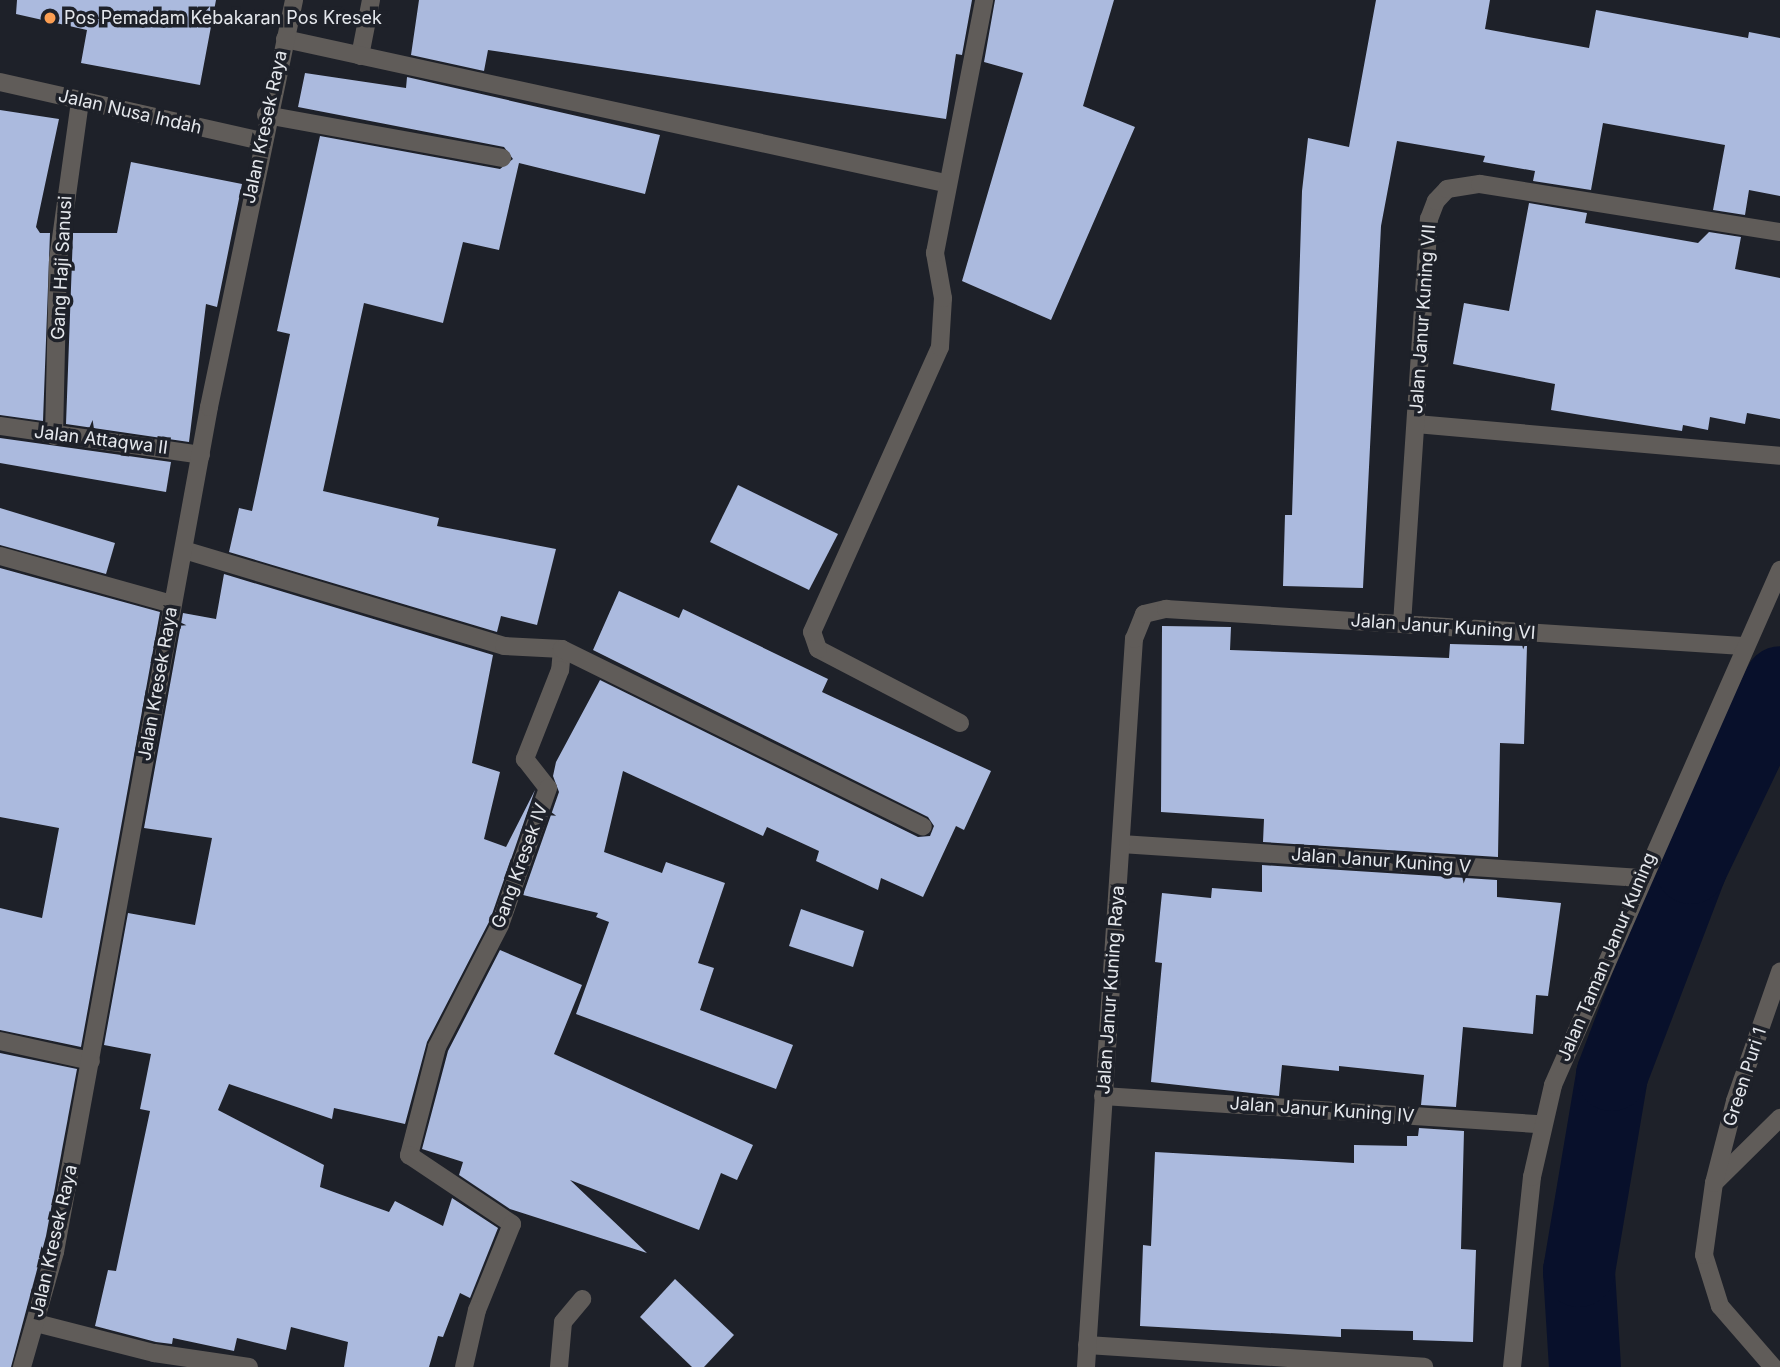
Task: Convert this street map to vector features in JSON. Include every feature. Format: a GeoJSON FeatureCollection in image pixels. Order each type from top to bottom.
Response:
{"type":"FeatureCollection","features":[{"type":"Feature","properties":{"kind":"street","name":"Jalan Kresek Raya"},"geometry":{"type":"LineString","coordinates":[[22,1367],[55,1252],[172,604],[261,141],[294,0]]}},
{"type":"Feature","properties":{"kind":"street"},"geometry":{"type":"LineString","coordinates":[[360,56],[370,0]]}},
{"type":"Feature","properties":{"kind":"street"},"geometry":{"type":"LineString","coordinates":[[960,723],[818,649],[812,632],[940,347],[943,298],[934,253],[945,183],[984,0]]}},
{"type":"Feature","properties":{"kind":"street"},"geometry":{"type":"LineString","coordinates":[[285,39],[945,183]]}},
{"type":"Feature","properties":{"kind":"street","name":"Jalan Nusa Indah"},"geometry":{"type":"LineString","coordinates":[[0,82],[261,141]]}},
{"type":"Feature","properties":{"kind":"street","name":"Gang Haji Sanusi"},"geometry":{"type":"LineString","coordinates":[[54,436],[61,303],[58,260],[80,101]]}},
{"type":"Feature","properties":{"kind":"street"},"geometry":{"type":"LineString","coordinates":[[267,115],[502,158]]}},
{"type":"Feature","properties":{"kind":"street","name":"Jalan Janur Kuning VII"},"geometry":{"type":"LineString","coordinates":[[1402,624],[1429,219],[1447,190],[1479,184],[1780,232]]}},
{"type":"Feature","properties":{"kind":"street"},"geometry":{"type":"LineString","coordinates":[[1416,424],[1780,456]]}},
{"type":"Feature","properties":{"kind":"street","name":"Jalan Attaqwa II"},"geometry":{"type":"LineString","coordinates":[[0,426],[54,436],[201,455]]}},
{"type":"Feature","properties":{"kind":"street"},"geometry":{"type":"LineString","coordinates":[[184,550],[504,646],[562,649],[923,827]]}},
{"type":"Feature","properties":{"kind":"street"},"geometry":{"type":"LineString","coordinates":[[0,556],[172,604]]}},
{"type":"Feature","properties":{"kind":"street","name":"Jalan Taman Janur Kuning"},"geometry":{"type":"LineString","coordinates":[[1512,1367],[1540,1124],[1641,878],[1743,646],[1780,570]]}},
{"type":"Feature","properties":{"kind":"street","name":"Jalan Janur Kuning VI"},"geometry":{"type":"LineString","coordinates":[[1144,614],[1166,609],[1743,646]]}},
{"type":"Feature","properties":{"kind":"street","name":"Jalan Janur Kuning Raya"},"geometry":{"type":"LineString","coordinates":[[1086,1367],[1134,639],[1144,614]]}},
{"type":"Feature","properties":{"kind":"street","name":"Gang Kresek IV"},"geometry":{"type":"LineString","coordinates":[[464,1367],[477,1310],[512,1224],[410,1155],[437,1047],[500,925],[548,788],[525,759],[560,670],[562,649]]}},
{"type":"Feature","properties":{"kind":"street","name":"Jalan Janur Kuning V"},"geometry":{"type":"LineString","coordinates":[[1121,844],[1641,878]]}},
{"type":"Feature","properties":{"kind":"street","name":"Green Puri 1"},"geometry":{"type":"LineString","coordinates":[[1773,1367],[1720,1307],[1710,1283],[1705,1225],[1735,1101],[1780,972]]}},
{"type":"Feature","properties":{"kind":"street"},"geometry":{"type":"LineString","coordinates":[[0,1041],[91,1061]]}},
{"type":"Feature","properties":{"kind":"street","name":"Jalan Janur Kuning IV"},"geometry":{"type":"LineString","coordinates":[[1103,1096],[1540,1124]]}},
{"type":"Feature","properties":{"kind":"street"},"geometry":{"type":"LineString","coordinates":[[1714,1184],[1780,1118]]}},
{"type":"Feature","properties":{"kind":"street"},"geometry":{"type":"LineString","coordinates":[[559,1367],[563,1322],[582,1299]]}},
{"type":"Feature","properties":{"kind":"street"},"geometry":{"type":"LineString","coordinates":[[36,1323],[154,1353],[249,1367]]}},
{"type":"Feature","properties":{"kind":"street"},"geometry":{"type":"LineString","coordinates":[[1087,1345],[1424,1367]]}},
{"type":"Feature","properties":{"kind":"building"},"geometry":{"type":"Polygon","coordinates":[[[17,0],[216,0],[200,85],[81,63],[87,30],[16,14],[17,0]]]}},
{"type":"Feature","properties":{"kind":"building"},"geometry":{"type":"Polygon","coordinates":[[[419,0],[972,0],[962,55],[956,54],[946,119],[488,50],[484,71],[411,55],[419,0]]]}},
{"type":"Feature","properties":{"kind":"building"},"geometry":{"type":"Polygon","coordinates":[[[995,0],[1114,0],[1083,106],[1135,127],[1051,320],[962,281],[1023,73],[984,62],[995,0]]]}},
{"type":"Feature","properties":{"kind":"building"},"geometry":{"type":"Polygon","coordinates":[[[1376,0],[1490,0],[1485,29],[1589,48],[1596,10],[1748,38],[1749,32],[1780,38],[1780,196],[1749,190],[1745,215],[1713,210],[1725,145],[1603,123],[1591,190],[1533,181],[1535,171],[1483,162],[1485,156],[1397,141],[1381,226],[1363,588],[1283,586],[1285,515],[1292,515],[1302,191],[1308,138],[1349,147],[1376,0]]]}},
{"type":"Feature","properties":{"kind":"building"},"geometry":{"type":"Polygon","coordinates":[[[305,73],[406,88],[407,77],[660,135],[645,194],[519,163],[499,250],[463,242],[443,323],[364,303],[323,491],[439,518],[437,526],[556,549],[537,625],[501,616],[497,632],[229,552],[239,508],[252,511],[290,334],[277,331],[320,136],[500,169],[513,159],[504,147],[298,107],[305,73]]]}},
{"type":"Feature","properties":{"kind":"building"},"geometry":{"type":"Polygon","coordinates":[[[0,110],[59,119],[36,227],[40,233],[50,233],[43,421],[0,415],[0,110]]]}},
{"type":"Feature","properties":{"kind":"building"},"geometry":{"type":"Polygon","coordinates":[[[131,162],[242,184],[217,307],[206,304],[189,442],[66,424],[73,233],[117,233],[131,162]]]}},
{"type":"Feature","properties":{"kind":"building"},"geometry":{"type":"Polygon","coordinates":[[[1529,203],[1587,213],[1585,223],[1698,243],[1709,232],[1741,237],[1735,269],[1780,278],[1780,419],[1747,413],[1745,424],[1710,417],[1708,430],[1683,425],[1682,431],[1551,410],[1555,384],[1453,364],[1464,303],[1509,311],[1529,203]]]}},
{"type":"Feature","properties":{"kind":"building"},"geometry":{"type":"Polygon","coordinates":[[[0,438],[171,462],[166,492],[0,463],[0,438]]]}},
{"type":"Feature","properties":{"kind":"building"},"geometry":{"type":"Polygon","coordinates":[[[738,485],[838,534],[809,590],[710,542],[738,485]]]}},
{"type":"Feature","properties":{"kind":"building"},"geometry":{"type":"Polygon","coordinates":[[[0,508],[115,543],[106,574],[0,545],[0,508]]]}},
{"type":"Feature","properties":{"kind":"building"},"geometry":{"type":"Polygon","coordinates":[[[0,568],[160,612],[81,1047],[0,1030],[0,908],[42,918],[59,828],[0,817],[0,568]]]}},
{"type":"Feature","properties":{"kind":"building"},"geometry":{"type":"Polygon","coordinates":[[[224,574],[493,655],[472,763],[500,772],[484,839],[506,847],[535,790],[490,920],[427,1042],[405,1124],[334,1108],[332,1119],[229,1084],[218,1110],[324,1165],[320,1187],[389,1212],[395,1201],[443,1226],[452,1198],[498,1228],[470,1298],[460,1293],[443,1337],[438,1336],[429,1367],[344,1367],[348,1342],[291,1327],[286,1350],[237,1338],[234,1351],[173,1338],[172,1344],[156,1342],[95,1326],[108,1270],[116,1271],[150,1111],[140,1109],[151,1054],[104,1045],[128,913],[195,925],[212,838],[144,828],[183,613],[216,619],[224,574]]]}},
{"type":"Feature","properties":{"kind":"building"},"geometry":{"type":"Polygon","coordinates":[[[619,591],[679,618],[683,609],[828,679],[822,692],[991,771],[964,830],[956,826],[923,897],[881,878],[878,890],[816,861],[819,851],[767,827],[763,836],[623,771],[604,852],[662,873],[666,862],[725,883],[698,963],[714,968],[700,1010],[793,1045],[776,1089],[576,1014],[609,922],[596,917],[598,913],[523,895],[559,792],[553,776],[556,762],[600,680],[918,837],[930,836],[934,826],[928,817],[593,650],[619,591]]]}},
{"type":"Feature","properties":{"kind":"building"},"geometry":{"type":"Polygon","coordinates":[[[1162,626],[1231,627],[1230,650],[1449,658],[1450,644],[1527,646],[1524,744],[1500,743],[1498,857],[1263,842],[1264,819],[1161,812],[1162,626]]]}},
{"type":"Feature","properties":{"kind":"building"},"geometry":{"type":"Polygon","coordinates":[[[1262,865],[1497,880],[1497,897],[1561,903],[1548,996],[1536,995],[1533,1034],[1463,1027],[1456,1107],[1421,1105],[1424,1075],[1339,1066],[1339,1071],[1282,1065],[1279,1096],[1151,1082],[1162,963],[1155,962],[1162,893],[1211,898],[1212,888],[1262,892],[1262,865]]]}},
{"type":"Feature","properties":{"kind":"building"},"geometry":{"type":"Polygon","coordinates":[[[801,909],[864,931],[853,967],[789,946],[801,909]]]}},
{"type":"Feature","properties":{"kind":"building"},"geometry":{"type":"Polygon","coordinates":[[[500,950],[582,985],[554,1054],[753,1145],[737,1180],[721,1173],[699,1230],[570,1180],[647,1253],[510,1209],[459,1175],[463,1162],[422,1149],[448,1051],[500,950]]]}},
{"type":"Feature","properties":{"kind":"building"},"geometry":{"type":"Polygon","coordinates":[[[0,1053],[77,1069],[46,1236],[11,1367],[0,1367],[0,1053]]]}},
{"type":"Feature","properties":{"kind":"building"},"geometry":{"type":"Polygon","coordinates":[[[1419,1128],[1464,1131],[1461,1249],[1476,1250],[1473,1342],[1413,1340],[1413,1331],[1341,1329],[1341,1337],[1140,1326],[1143,1245],[1151,1246],[1155,1152],[1354,1163],[1354,1145],[1407,1146],[1407,1136],[1418,1136],[1419,1128]]]}},
{"type":"Feature","properties":{"kind":"building"},"geometry":{"type":"Polygon","coordinates":[[[675,1279],[734,1335],[704,1367],[692,1367],[640,1317],[675,1279]]]}},
{"type":"Feature","properties":{"kind":"waterway"},"geometry":{"type":"LineString","coordinates":[[1585,1367],[1579,1271],[1612,1075],[1691,868],[1780,682]]}},
{"type":"Feature","properties":{"kind":"place","name":"Pos Pemadam Kebakaran Pos Kresek"},"geometry":{"type":"Point","coordinates":[50,18]}}]}
